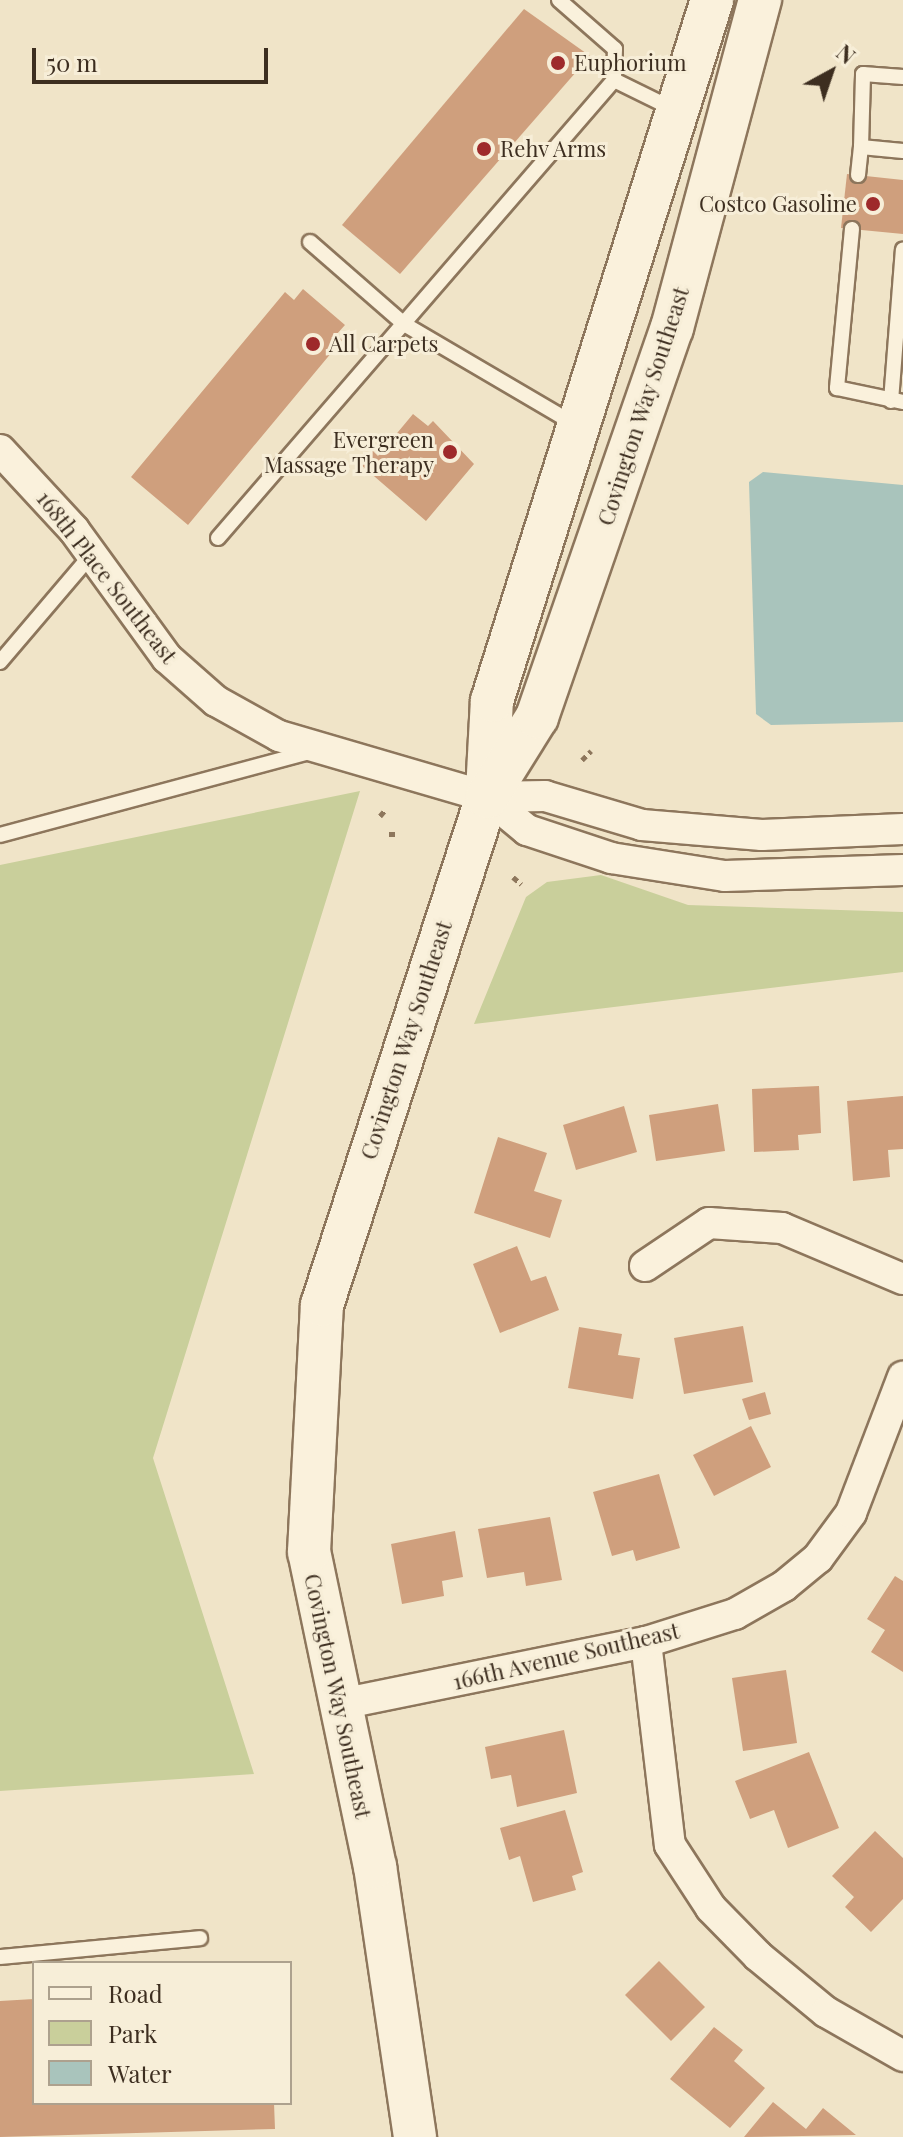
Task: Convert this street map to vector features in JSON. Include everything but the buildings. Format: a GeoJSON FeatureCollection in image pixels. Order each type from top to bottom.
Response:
{"type":"FeatureCollection","features":[{"type":"Feature","properties":{"kind":"street","name":"Covington Way Southeast"},"geometry":{"type":"LineString","coordinates":[[487,797],[492,701],[712,0]]}},
{"type":"Feature","properties":{"kind":"street","name":"Covington Way Southeast"},"geometry":{"type":"LineString","coordinates":[[415,2137],[375,1867],[336,1705],[309,1552],[322,1305],[487,797],[537,717],[672,328],[760,0]]}},
{"type":"Feature","properties":{"kind":"street"},"geometry":{"type":"LineString","coordinates":[[672,328],[677,230],[704,128],[691,113],[677,112]]}},
{"type":"Feature","properties":{"kind":"street","name":"168th Place Southeast"},"geometry":{"type":"LineString","coordinates":[[0,450],[92,554],[188,679],[247,720],[322,749],[487,797],[545,796],[681,831],[821,835],[903,829]]}},
{"type":"Feature","properties":{"kind":"street","name":"168th Place Southeast"},"geometry":{"type":"LineString","coordinates":[[487,797],[527,830],[611,858],[725,876],[903,870]]}},
{"type":"Feature","properties":{"kind":"street"},"geometry":{"type":"LineString","coordinates":[[645,1266],[709,1223],[782,1228],[903,1279]]}},
{"type":"Feature","properties":{"kind":"street","name":"166th Avenue Southeast"},"geometry":{"type":"LineString","coordinates":[[336,1705],[646,1642],[735,1614],[818,1558],[851,1513],[903,1377]]}},
{"type":"Feature","properties":{"kind":"street"},"geometry":{"type":"LineString","coordinates":[[646,1642],[670,1845],[711,1908],[758,1956],[826,2012],[903,2056]]}},
{"type":"Feature","properties":{"kind":"lane"},"geometry":{"type":"LineString","coordinates":[[218,538],[614,80],[615,49],[559,0]]}},
{"type":"Feature","properties":{"kind":"lane"},"geometry":{"type":"LineString","coordinates":[[858,175],[863,74],[903,77]]}},
{"type":"Feature","properties":{"kind":"lane"},"geometry":{"type":"LineString","coordinates":[[614,80],[677,112]]}},
{"type":"Feature","properties":{"kind":"lane"},"geometry":{"type":"LineString","coordinates":[[861,147],[903,151]]}},
{"type":"Feature","properties":{"kind":"lane"},"geometry":{"type":"LineString","coordinates":[[852,229],[834,380],[848,396],[897,402],[903,249]]}},
{"type":"Feature","properties":{"kind":"lane"},"geometry":{"type":"LineString","coordinates":[[310,242],[404,324],[578,426]]}},
{"type":"Feature","properties":{"kind":"lane"},"geometry":{"type":"LineString","coordinates":[[0,662],[92,554]]}},
{"type":"Feature","properties":{"kind":"lane"},"geometry":{"type":"LineString","coordinates":[[0,835],[322,749]]}},
{"type":"Feature","properties":{"kind":"lane"},"geometry":{"type":"LineString","coordinates":[[0,1957],[200,1938]]}},
{"type":"Feature","properties":{"kind":"path"},"geometry":{"type":"LineString","coordinates":[[582,760],[591,751]]}},
{"type":"Feature","properties":{"kind":"path"},"geometry":{"type":"LineString","coordinates":[[380,816],[386,809]]}},
{"type":"Feature","properties":{"kind":"path"},"geometry":{"type":"LineString","coordinates":[[389,834],[398,834]]}},
{"type":"Feature","properties":{"kind":"path"},"geometry":{"type":"LineString","coordinates":[[513,877],[521,884]]}},
{"type":"Feature","properties":{"kind":"green space"},"geometry":{"type":"Polygon","coordinates":[[[360,791],[153,1458],[254,1774],[0,1791],[0,865],[360,791]]]}},
{"type":"Feature","properties":{"kind":"green space"},"geometry":{"type":"Polygon","coordinates":[[[601,875],[688,905],[903,912],[903,972],[474,1024],[526,897],[547,882],[601,875]]]}},
{"type":"Feature","properties":{"kind":"water"},"geometry":{"type":"Polygon","coordinates":[[[763,472],[903,485],[903,722],[771,725],[756,714],[749,482],[763,472]]]}},
{"type":"Feature","properties":{"kind":"place","name":"Euphorium"},"geometry":{"type":"Point","coordinates":[558,63]}},
{"type":"Feature","properties":{"kind":"place","name":"Rehv Arms"},"geometry":{"type":"Point","coordinates":[484,149]}},
{"type":"Feature","properties":{"kind":"place","name":"Costco Gasoline"},"geometry":{"type":"Point","coordinates":[873,204]}},
{"type":"Feature","properties":{"kind":"place","name":"All Carpets"},"geometry":{"type":"Point","coordinates":[313,344]}},
{"type":"Feature","properties":{"kind":"place","name":"Evergreen Massage Therapy"},"geometry":{"type":"Point","coordinates":[450,452]}}]}
